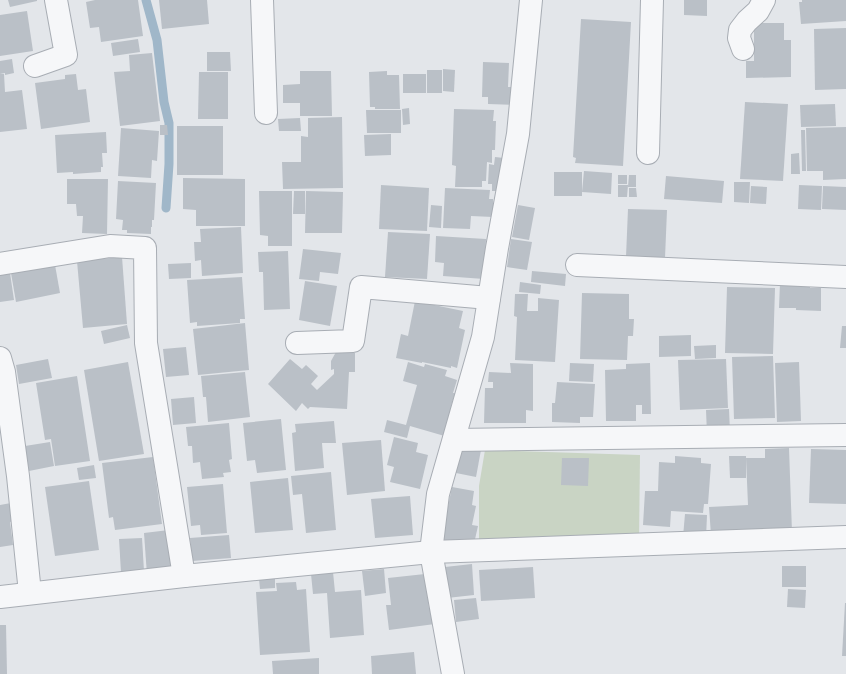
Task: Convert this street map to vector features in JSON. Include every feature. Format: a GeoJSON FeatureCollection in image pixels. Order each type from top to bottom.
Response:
{"type":"FeatureCollection","features":[{"type":"Feature","properties":{"kind":"street"},"geometry":{"type":"LineString","coordinates":[[35,66],[66,55],[56,0]]}},
{"type":"Feature","properties":{"kind":"street"},"geometry":{"type":"LineString","coordinates":[[262,0],[266,113]]}},
{"type":"Feature","properties":{"kind":"street"},"geometry":{"type":"LineString","coordinates":[[453,674],[431,552],[438,494],[483,337],[497,248],[518,134],[531,0]]}},
{"type":"Feature","properties":{"kind":"street"},"geometry":{"type":"LineString","coordinates":[[648,153],[652,0]]}},
{"type":"Feature","properties":{"kind":"street"},"geometry":{"type":"LineString","coordinates":[[743,49],[739,38],[740,30],[758,11],[764,0]]}},
{"type":"Feature","properties":{"kind":"street"},"geometry":{"type":"LineString","coordinates":[[0,264],[110,246],[145,248],[146,343],[184,576]]}},
{"type":"Feature","properties":{"kind":"street"},"geometry":{"type":"LineString","coordinates":[[577,265],[846,277]]}},
{"type":"Feature","properties":{"kind":"street"},"geometry":{"type":"LineString","coordinates":[[297,343],[353,341],[361,287],[489,298]]}},
{"type":"Feature","properties":{"kind":"street"},"geometry":{"type":"LineString","coordinates":[[0,358],[4,372],[16,461],[30,593]]}},
{"type":"Feature","properties":{"kind":"street"},"geometry":{"type":"LineString","coordinates":[[454,440],[846,435]]}},
{"type":"Feature","properties":{"kind":"street"},"geometry":{"type":"LineString","coordinates":[[0,597],[184,576],[431,552],[846,537]]}},
{"type":"Feature","properties":{"kind":"green space"},"geometry":{"type":"Polygon","coordinates":[[[485,450],[640,455],[639,541],[479,546],[479,486],[485,450]]]}},
{"type":"Feature","properties":{"kind":"building"},"geometry":{"type":"Polygon","coordinates":[[[8,0],[37,0],[37,1],[10,7],[8,0]]]}},
{"type":"Feature","properties":{"kind":"building"},"geometry":{"type":"Polygon","coordinates":[[[95,0],[138,0],[143,36],[101,42],[99,27],[90,28],[86,2],[95,0]]]}},
{"type":"Feature","properties":{"kind":"building"},"geometry":{"type":"Polygon","coordinates":[[[159,0],[207,0],[209,24],[162,29],[159,0]]]}},
{"type":"Feature","properties":{"kind":"building"},"geometry":{"type":"Polygon","coordinates":[[[684,0],[707,0],[707,16],[684,15],[684,0]]]}},
{"type":"Feature","properties":{"kind":"building"},"geometry":{"type":"Polygon","coordinates":[[[802,0],[846,0],[846,21],[801,24],[799,2],[802,2],[802,0]]]}},
{"type":"Feature","properties":{"kind":"building"},"geometry":{"type":"Polygon","coordinates":[[[27,11],[33,51],[0,56],[0,15],[27,11]]]}},
{"type":"Feature","properties":{"kind":"building"},"geometry":{"type":"Polygon","coordinates":[[[581,19],[631,22],[623,166],[575,163],[576,158],[573,157],[581,19]]]}},
{"type":"Feature","properties":{"kind":"building"},"geometry":{"type":"Polygon","coordinates":[[[754,23],[784,23],[784,40],[791,40],[791,77],[746,78],[746,61],[754,61],[754,23]]]}},
{"type":"Feature","properties":{"kind":"building"},"geometry":{"type":"Polygon","coordinates":[[[846,28],[846,89],[815,90],[814,29],[846,28]]]}},
{"type":"Feature","properties":{"kind":"building"},"geometry":{"type":"Polygon","coordinates":[[[138,39],[140,52],[113,56],[111,43],[138,39]]]}},
{"type":"Feature","properties":{"kind":"building"},"geometry":{"type":"Polygon","coordinates":[[[207,52],[230,52],[231,71],[207,71],[207,52]]]}},
{"type":"Feature","properties":{"kind":"building"},"geometry":{"type":"Polygon","coordinates":[[[152,53],[160,121],[120,126],[114,72],[130,71],[129,55],[152,53]]]}},
{"type":"Feature","properties":{"kind":"building"},"geometry":{"type":"Polygon","coordinates":[[[12,59],[14,73],[5,75],[5,73],[0,74],[0,61],[12,59]]]}},
{"type":"Feature","properties":{"kind":"building"},"geometry":{"type":"Polygon","coordinates":[[[483,62],[509,63],[508,87],[514,87],[514,105],[488,104],[488,97],[482,97],[483,62]]]}},
{"type":"Feature","properties":{"kind":"building"},"geometry":{"type":"Polygon","coordinates":[[[443,69],[455,70],[454,92],[443,91],[443,69]]]}},
{"type":"Feature","properties":{"kind":"building"},"geometry":{"type":"Polygon","coordinates":[[[427,70],[442,70],[442,93],[427,93],[427,70]]]}},
{"type":"Feature","properties":{"kind":"building"},"geometry":{"type":"Polygon","coordinates":[[[300,71],[331,71],[332,116],[300,116],[300,103],[283,103],[283,85],[300,84],[300,71]]]}},
{"type":"Feature","properties":{"kind":"building"},"geometry":{"type":"Polygon","coordinates":[[[387,71],[387,75],[399,75],[400,109],[375,109],[375,107],[370,107],[369,72],[387,71]]]}},
{"type":"Feature","properties":{"kind":"building"},"geometry":{"type":"Polygon","coordinates":[[[199,72],[228,72],[228,119],[198,119],[199,72]]]}},
{"type":"Feature","properties":{"kind":"building"},"geometry":{"type":"Polygon","coordinates":[[[0,74],[4,74],[5,92],[22,90],[27,129],[0,132],[0,74]]]}},
{"type":"Feature","properties":{"kind":"building"},"geometry":{"type":"Polygon","coordinates":[[[76,74],[78,90],[86,89],[90,122],[41,129],[35,83],[65,79],[65,75],[76,74]]]}},
{"type":"Feature","properties":{"kind":"building"},"geometry":{"type":"Polygon","coordinates":[[[403,74],[426,74],[426,93],[403,93],[403,74]]]}},
{"type":"Feature","properties":{"kind":"building"},"geometry":{"type":"Polygon","coordinates":[[[745,102],[788,104],[783,181],[740,179],[745,102]]]}},
{"type":"Feature","properties":{"kind":"building"},"geometry":{"type":"Polygon","coordinates":[[[835,104],[836,126],[801,127],[800,105],[835,104]]]}},
{"type":"Feature","properties":{"kind":"building"},"geometry":{"type":"Polygon","coordinates":[[[409,108],[410,124],[403,125],[402,109],[409,108]]]}},
{"type":"Feature","properties":{"kind":"building"},"geometry":{"type":"Polygon","coordinates":[[[454,109],[494,110],[493,121],[496,121],[495,150],[492,150],[492,163],[487,162],[486,181],[482,181],[482,187],[455,187],[456,166],[452,165],[454,109]]]}},
{"type":"Feature","properties":{"kind":"building"},"geometry":{"type":"Polygon","coordinates":[[[366,110],[401,110],[401,133],[367,133],[366,110]]]}},
{"type":"Feature","properties":{"kind":"building"},"geometry":{"type":"Polygon","coordinates":[[[342,117],[343,188],[283,189],[282,162],[301,162],[301,136],[308,137],[308,118],[342,117]]]}},
{"type":"Feature","properties":{"kind":"building"},"geometry":{"type":"Polygon","coordinates":[[[300,118],[301,131],[279,131],[278,119],[300,118]]]}},
{"type":"Feature","properties":{"kind":"building"},"geometry":{"type":"Polygon","coordinates":[[[160,125],[167,125],[168,135],[160,135],[160,125]]]}},
{"type":"Feature","properties":{"kind":"building"},"geometry":{"type":"Polygon","coordinates":[[[177,126],[223,126],[223,175],[177,175],[177,126]]]}},
{"type":"Feature","properties":{"kind":"building"},"geometry":{"type":"Polygon","coordinates":[[[846,127],[846,179],[823,180],[823,171],[807,171],[806,128],[846,127]]]}},
{"type":"Feature","properties":{"kind":"building"},"geometry":{"type":"Polygon","coordinates":[[[121,128],[159,131],[157,161],[152,160],[151,178],[118,176],[121,128]]]}},
{"type":"Feature","properties":{"kind":"building"},"geometry":{"type":"Polygon","coordinates":[[[801,130],[805,130],[806,171],[802,171],[801,130]]]}},
{"type":"Feature","properties":{"kind":"building"},"geometry":{"type":"Polygon","coordinates":[[[106,132],[107,153],[102,153],[103,167],[101,167],[101,172],[73,174],[73,172],[57,173],[55,135],[106,132]]]}},
{"type":"Feature","properties":{"kind":"building"},"geometry":{"type":"Polygon","coordinates":[[[391,134],[391,155],[365,156],[364,135],[391,134]]]}},
{"type":"Feature","properties":{"kind":"building"},"geometry":{"type":"Polygon","coordinates":[[[799,153],[800,174],[791,174],[791,154],[799,153]]]}},
{"type":"Feature","properties":{"kind":"building"},"geometry":{"type":"Polygon","coordinates":[[[495,157],[504,158],[502,191],[492,191],[492,184],[488,184],[489,164],[494,165],[495,157]]]}},
{"type":"Feature","properties":{"kind":"building"},"geometry":{"type":"Polygon","coordinates":[[[584,171],[612,173],[611,194],[582,192],[584,171]]]}},
{"type":"Feature","properties":{"kind":"building"},"geometry":{"type":"Polygon","coordinates":[[[554,172],[582,172],[582,196],[554,196],[554,172]]]}},
{"type":"Feature","properties":{"kind":"building"},"geometry":{"type":"Polygon","coordinates":[[[618,175],[627,175],[627,184],[618,184],[618,175]]]}},
{"type":"Feature","properties":{"kind":"building"},"geometry":{"type":"Polygon","coordinates":[[[629,175],[636,175],[636,187],[628,187],[629,175]]]}},
{"type":"Feature","properties":{"kind":"building"},"geometry":{"type":"Polygon","coordinates":[[[666,176],[724,181],[722,203],[664,199],[666,176]]]}},
{"type":"Feature","properties":{"kind":"building"},"geometry":{"type":"Polygon","coordinates":[[[183,178],[245,179],[245,226],[196,226],[196,210],[183,209],[183,178]]]}},
{"type":"Feature","properties":{"kind":"building"},"geometry":{"type":"Polygon","coordinates":[[[67,179],[108,179],[107,234],[82,233],[83,216],[77,216],[76,204],[67,204],[67,179]]]}},
{"type":"Feature","properties":{"kind":"building"},"geometry":{"type":"Polygon","coordinates":[[[118,181],[156,183],[154,220],[152,220],[151,234],[127,233],[127,230],[122,230],[123,220],[116,219],[118,181]]]}},
{"type":"Feature","properties":{"kind":"building"},"geometry":{"type":"Polygon","coordinates":[[[734,182],[750,182],[749,203],[734,202],[734,182]]]}},
{"type":"Feature","properties":{"kind":"building"},"geometry":{"type":"Polygon","coordinates":[[[381,185],[429,188],[427,231],[379,229],[381,185]]]}},
{"type":"Feature","properties":{"kind":"building"},"geometry":{"type":"Polygon","coordinates":[[[618,185],[628,185],[627,197],[618,197],[618,185]]]}},
{"type":"Feature","properties":{"kind":"building"},"geometry":{"type":"Polygon","coordinates":[[[799,185],[822,186],[821,210],[798,209],[799,185]]]}},
{"type":"Feature","properties":{"kind":"building"},"geometry":{"type":"Polygon","coordinates":[[[751,186],[767,187],[766,204],[750,203],[751,186]]]}},
{"type":"Feature","properties":{"kind":"building"},"geometry":{"type":"Polygon","coordinates":[[[823,186],[846,187],[846,210],[822,209],[823,186]]]}},
{"type":"Feature","properties":{"kind":"building"},"geometry":{"type":"Polygon","coordinates":[[[445,188],[490,190],[489,199],[493,199],[493,217],[471,216],[470,229],[443,228],[445,188]]]}},
{"type":"Feature","properties":{"kind":"building"},"geometry":{"type":"Polygon","coordinates":[[[629,188],[636,188],[637,197],[629,197],[629,188]]]}},
{"type":"Feature","properties":{"kind":"building"},"geometry":{"type":"Polygon","coordinates":[[[259,191],[292,191],[292,246],[268,246],[268,236],[260,235],[259,191]]]}},
{"type":"Feature","properties":{"kind":"building"},"geometry":{"type":"Polygon","coordinates":[[[294,191],[305,191],[305,214],[293,214],[294,191]]]}},
{"type":"Feature","properties":{"kind":"building"},"geometry":{"type":"Polygon","coordinates":[[[306,191],[343,192],[342,233],[305,233],[306,191]]]}},
{"type":"Feature","properties":{"kind":"building"},"geometry":{"type":"Polygon","coordinates":[[[431,205],[442,206],[441,228],[429,227],[431,205]]]}},
{"type":"Feature","properties":{"kind":"building"},"geometry":{"type":"Polygon","coordinates":[[[518,205],[535,208],[529,240],[512,237],[518,205]]]}},
{"type":"Feature","properties":{"kind":"building"},"geometry":{"type":"Polygon","coordinates":[[[628,209],[667,210],[665,258],[626,257],[628,209]]]}},
{"type":"Feature","properties":{"kind":"building"},"geometry":{"type":"Polygon","coordinates":[[[241,227],[243,273],[202,276],[201,260],[195,261],[194,242],[201,242],[200,229],[241,227]]]}},
{"type":"Feature","properties":{"kind":"building"},"geometry":{"type":"Polygon","coordinates":[[[388,232],[430,234],[427,279],[385,277],[388,232]]]}},
{"type":"Feature","properties":{"kind":"building"},"geometry":{"type":"Polygon","coordinates":[[[436,236],[486,239],[484,279],[443,276],[444,263],[435,262],[436,236]]]}},
{"type":"Feature","properties":{"kind":"building"},"geometry":{"type":"Polygon","coordinates":[[[511,239],[532,242],[527,270],[507,267],[511,239]]]}},
{"type":"Feature","properties":{"kind":"building"},"geometry":{"type":"Polygon","coordinates":[[[303,249],[341,253],[338,274],[320,272],[319,281],[299,279],[303,249]]]}},
{"type":"Feature","properties":{"kind":"building"},"geometry":{"type":"Polygon","coordinates":[[[288,251],[290,309],[264,310],[263,272],[259,272],[258,252],[288,251]]]}},
{"type":"Feature","properties":{"kind":"building"},"geometry":{"type":"Polygon","coordinates":[[[122,257],[127,324],[83,328],[77,261],[122,257]]]}},
{"type":"Feature","properties":{"kind":"building"},"geometry":{"type":"Polygon","coordinates":[[[191,263],[191,278],[169,279],[168,264],[191,263]]]}},
{"type":"Feature","properties":{"kind":"building"},"geometry":{"type":"Polygon","coordinates":[[[55,265],[60,293],[16,302],[11,273],[55,265]]]}},
{"type":"Feature","properties":{"kind":"building"},"geometry":{"type":"Polygon","coordinates":[[[532,271],[566,274],[565,286],[531,282],[532,271]]]}},
{"type":"Feature","properties":{"kind":"building"},"geometry":{"type":"Polygon","coordinates":[[[10,273],[14,300],[0,302],[0,275],[10,273]]]}},
{"type":"Feature","properties":{"kind":"building"},"geometry":{"type":"Polygon","coordinates":[[[242,277],[245,319],[240,319],[240,323],[197,326],[197,322],[190,323],[187,280],[242,277]]]}},
{"type":"Feature","properties":{"kind":"building"},"geometry":{"type":"Polygon","coordinates":[[[305,281],[337,286],[330,326],[299,320],[305,281]]]}},
{"type":"Feature","properties":{"kind":"building"},"geometry":{"type":"Polygon","coordinates":[[[520,282],[541,285],[540,294],[519,292],[520,282]]]}},
{"type":"Feature","properties":{"kind":"building"},"geometry":{"type":"Polygon","coordinates":[[[780,283],[810,283],[810,288],[821,288],[821,311],[796,310],[796,308],[779,308],[780,283]]]}},
{"type":"Feature","properties":{"kind":"building"},"geometry":{"type":"Polygon","coordinates":[[[727,287],[775,288],[773,354],[725,353],[727,287]]]}},
{"type":"Feature","properties":{"kind":"building"},"geometry":{"type":"Polygon","coordinates":[[[582,293],[629,294],[629,319],[634,319],[633,336],[628,336],[627,360],[580,359],[582,293]]]}},
{"type":"Feature","properties":{"kind":"building"},"geometry":{"type":"Polygon","coordinates":[[[515,294],[528,294],[527,311],[538,311],[538,298],[559,300],[555,362],[515,360],[517,317],[514,316],[515,294]]]}},
{"type":"Feature","properties":{"kind":"building"},"geometry":{"type":"Polygon","coordinates":[[[415,301],[463,311],[459,328],[465,330],[457,368],[396,358],[401,334],[408,336],[415,301]]]}},
{"type":"Feature","properties":{"kind":"building"},"geometry":{"type":"Polygon","coordinates":[[[245,323],[249,370],[198,375],[193,329],[245,323]]]}},
{"type":"Feature","properties":{"kind":"building"},"geometry":{"type":"Polygon","coordinates":[[[127,325],[130,338],[104,344],[101,331],[127,325]]]}},
{"type":"Feature","properties":{"kind":"building"},"geometry":{"type":"Polygon","coordinates":[[[842,326],[846,326],[846,348],[840,348],[842,326]]]}},
{"type":"Feature","properties":{"kind":"building"},"geometry":{"type":"Polygon","coordinates":[[[691,335],[691,356],[659,357],[659,336],[691,335]]]}},
{"type":"Feature","properties":{"kind":"building"},"geometry":{"type":"Polygon","coordinates":[[[716,345],[716,358],[695,359],[694,346],[716,345]]]}},
{"type":"Feature","properties":{"kind":"building"},"geometry":{"type":"Polygon","coordinates":[[[186,347],[189,375],[166,377],[163,349],[186,347]]]}},
{"type":"Feature","properties":{"kind":"building"},"geometry":{"type":"Polygon","coordinates":[[[336,352],[355,353],[355,372],[349,372],[347,409],[310,407],[308,409],[302,403],[296,411],[268,384],[290,359],[302,369],[306,365],[318,376],[311,384],[317,390],[334,374],[334,369],[331,370],[331,361],[336,352]]]}},
{"type":"Feature","properties":{"kind":"building"},"geometry":{"type":"Polygon","coordinates":[[[773,356],[775,418],[734,419],[732,357],[773,356]]]}},
{"type":"Feature","properties":{"kind":"building"},"geometry":{"type":"Polygon","coordinates":[[[48,359],[52,378],[19,384],[16,365],[48,359]]]}},
{"type":"Feature","properties":{"kind":"building"},"geometry":{"type":"Polygon","coordinates":[[[726,359],[728,408],[680,410],[678,360],[726,359]]]}},
{"type":"Feature","properties":{"kind":"building"},"geometry":{"type":"Polygon","coordinates":[[[128,362],[144,454],[99,461],[84,370],[128,362]]]}},
{"type":"Feature","properties":{"kind":"building"},"geometry":{"type":"Polygon","coordinates":[[[408,362],[424,367],[425,364],[447,370],[445,376],[457,380],[451,406],[455,407],[448,437],[410,426],[407,438],[384,432],[387,420],[406,425],[417,385],[403,381],[408,362]]]}},
{"type":"Feature","properties":{"kind":"building"},"geometry":{"type":"Polygon","coordinates":[[[799,362],[801,421],[777,422],[775,363],[799,362]]]}},
{"type":"Feature","properties":{"kind":"building"},"geometry":{"type":"Polygon","coordinates":[[[510,363],[533,364],[533,411],[526,410],[526,423],[484,423],[485,388],[493,388],[493,382],[488,382],[489,372],[511,373],[510,363]]]}},
{"type":"Feature","properties":{"kind":"building"},"geometry":{"type":"Polygon","coordinates":[[[570,363],[594,364],[593,382],[569,381],[570,363]]]}},
{"type":"Feature","properties":{"kind":"building"},"geometry":{"type":"Polygon","coordinates":[[[650,363],[651,414],[642,414],[642,405],[636,405],[636,421],[606,421],[605,370],[626,369],[626,364],[650,363]]]}},
{"type":"Feature","properties":{"kind":"building"},"geometry":{"type":"Polygon","coordinates":[[[245,372],[250,417],[208,422],[206,397],[203,397],[201,376],[245,372]]]}},
{"type":"Feature","properties":{"kind":"building"},"geometry":{"type":"Polygon","coordinates":[[[77,376],[90,461],[55,466],[51,439],[45,440],[36,383],[77,376]]]}},
{"type":"Feature","properties":{"kind":"building"},"geometry":{"type":"Polygon","coordinates":[[[557,382],[595,384],[593,417],[580,417],[580,423],[552,422],[552,403],[555,403],[557,382]]]}},
{"type":"Feature","properties":{"kind":"building"},"geometry":{"type":"Polygon","coordinates":[[[194,397],[196,423],[173,425],[171,399],[194,397]]]}},
{"type":"Feature","properties":{"kind":"building"},"geometry":{"type":"Polygon","coordinates":[[[729,409],[730,433],[707,434],[706,410],[729,409]]]}},
{"type":"Feature","properties":{"kind":"building"},"geometry":{"type":"Polygon","coordinates":[[[281,419],[286,470],[257,473],[255,460],[247,461],[243,423],[281,419]]]}},
{"type":"Feature","properties":{"kind":"building"},"geometry":{"type":"Polygon","coordinates":[[[334,421],[336,443],[322,443],[324,468],[295,471],[292,433],[296,432],[295,424],[334,421]]]}},
{"type":"Feature","properties":{"kind":"building"},"geometry":{"type":"Polygon","coordinates":[[[229,423],[232,459],[229,460],[231,472],[223,473],[224,477],[202,479],[200,462],[193,463],[192,446],[188,446],[186,427],[229,423]]]}},
{"type":"Feature","properties":{"kind":"building"},"geometry":{"type":"Polygon","coordinates":[[[394,437],[418,443],[416,452],[428,455],[420,489],[390,482],[394,467],[387,465],[394,437]]]}},
{"type":"Feature","properties":{"kind":"building"},"geometry":{"type":"Polygon","coordinates":[[[381,440],[385,491],[347,495],[342,443],[381,440]]]}},
{"type":"Feature","properties":{"kind":"building"},"geometry":{"type":"Polygon","coordinates":[[[50,442],[54,466],[29,471],[25,446],[50,442]]]}},
{"type":"Feature","properties":{"kind":"building"},"geometry":{"type":"Polygon","coordinates":[[[461,446],[481,450],[476,477],[456,473],[461,446]]]}},
{"type":"Feature","properties":{"kind":"building"},"geometry":{"type":"Polygon","coordinates":[[[789,448],[792,532],[711,535],[709,507],[748,505],[746,458],[765,458],[765,449],[789,448]]]}},
{"type":"Feature","properties":{"kind":"building"},"geometry":{"type":"Polygon","coordinates":[[[811,449],[846,450],[846,504],[809,503],[811,449]]]}},
{"type":"Feature","properties":{"kind":"building"},"geometry":{"type":"Polygon","coordinates":[[[675,456],[701,458],[701,463],[711,464],[708,504],[704,504],[703,513],[671,511],[670,527],[643,525],[645,491],[658,491],[659,462],[675,463],[675,456]]]}},
{"type":"Feature","properties":{"kind":"building"},"geometry":{"type":"Polygon","coordinates":[[[729,456],[746,456],[746,478],[730,478],[729,456]]]}},
{"type":"Feature","properties":{"kind":"building"},"geometry":{"type":"Polygon","coordinates":[[[153,457],[162,524],[115,530],[113,517],[109,518],[102,463],[153,457]]]}},
{"type":"Feature","properties":{"kind":"building"},"geometry":{"type":"Polygon","coordinates":[[[562,458],[589,458],[588,486],[561,485],[562,458]]]}},
{"type":"Feature","properties":{"kind":"building"},"geometry":{"type":"Polygon","coordinates":[[[94,465],[96,478],[79,480],[77,468],[94,465]]]}},
{"type":"Feature","properties":{"kind":"building"},"geometry":{"type":"Polygon","coordinates":[[[331,472],[336,530],[306,533],[302,494],[293,495],[291,476],[331,472]]]}},
{"type":"Feature","properties":{"kind":"building"},"geometry":{"type":"Polygon","coordinates":[[[288,478],[293,530],[255,533],[250,482],[288,478]]]}},
{"type":"Feature","properties":{"kind":"building"},"geometry":{"type":"Polygon","coordinates":[[[89,481],[99,550],[55,556],[45,487],[89,481]]]}},
{"type":"Feature","properties":{"kind":"building"},"geometry":{"type":"Polygon","coordinates":[[[223,484],[227,533],[201,535],[200,525],[191,526],[187,487],[223,484]]]}},
{"type":"Feature","properties":{"kind":"building"},"geometry":{"type":"Polygon","coordinates":[[[452,487],[474,491],[472,505],[476,506],[472,525],[478,526],[473,548],[441,541],[452,487]]]}},
{"type":"Feature","properties":{"kind":"building"},"geometry":{"type":"Polygon","coordinates":[[[410,496],[413,535],[375,538],[371,499],[410,496]]]}},
{"type":"Feature","properties":{"kind":"building"},"geometry":{"type":"Polygon","coordinates":[[[11,503],[13,521],[10,522],[13,545],[0,547],[0,505],[11,503]]]}},
{"type":"Feature","properties":{"kind":"building"},"geometry":{"type":"Polygon","coordinates":[[[685,514],[707,515],[706,538],[683,537],[685,514]]]}},
{"type":"Feature","properties":{"kind":"building"},"geometry":{"type":"Polygon","coordinates":[[[169,530],[173,573],[147,575],[144,533],[169,530]]]}},
{"type":"Feature","properties":{"kind":"building"},"geometry":{"type":"Polygon","coordinates":[[[229,535],[231,558],[192,561],[190,538],[229,535]]]}},
{"type":"Feature","properties":{"kind":"building"},"geometry":{"type":"Polygon","coordinates":[[[142,538],[144,571],[121,572],[119,539],[142,538]]]}},
{"type":"Feature","properties":{"kind":"building"},"geometry":{"type":"Polygon","coordinates":[[[472,564],[474,595],[447,598],[445,567],[472,564]]]}},
{"type":"Feature","properties":{"kind":"building"},"geometry":{"type":"Polygon","coordinates":[[[782,566],[806,566],[806,587],[782,587],[782,566]]]}},
{"type":"Feature","properties":{"kind":"building"},"geometry":{"type":"Polygon","coordinates":[[[533,567],[535,598],[481,601],[479,570],[533,567]]]}},
{"type":"Feature","properties":{"kind":"building"},"geometry":{"type":"Polygon","coordinates":[[[384,569],[386,593],[365,596],[362,571],[384,569]]]}},
{"type":"Feature","properties":{"kind":"building"},"geometry":{"type":"Polygon","coordinates":[[[333,572],[335,592],[361,590],[364,635],[330,638],[327,593],[313,594],[311,574],[333,572]]]}},
{"type":"Feature","properties":{"kind":"building"},"geometry":{"type":"Polygon","coordinates":[[[425,574],[429,608],[433,607],[435,624],[389,630],[386,605],[391,605],[388,578],[425,574]]]}},
{"type":"Feature","properties":{"kind":"building"},"geometry":{"type":"Polygon","coordinates":[[[275,578],[275,588],[260,589],[259,579],[275,578]]]}},
{"type":"Feature","properties":{"kind":"building"},"geometry":{"type":"Polygon","coordinates":[[[296,582],[297,590],[306,589],[310,652],[260,655],[256,592],[277,591],[276,583],[296,582]]]}},
{"type":"Feature","properties":{"kind":"building"},"geometry":{"type":"Polygon","coordinates":[[[788,589],[806,590],[805,608],[787,607],[788,589]]]}},
{"type":"Feature","properties":{"kind":"building"},"geometry":{"type":"Polygon","coordinates":[[[476,598],[479,619],[456,622],[454,600],[476,598]]]}},
{"type":"Feature","properties":{"kind":"building"},"geometry":{"type":"Polygon","coordinates":[[[845,603],[846,656],[842,656],[845,603]]]}},
{"type":"Feature","properties":{"kind":"building"},"geometry":{"type":"Polygon","coordinates":[[[0,625],[6,625],[7,674],[0,674],[0,625]]]}},
{"type":"Feature","properties":{"kind":"building"},"geometry":{"type":"Polygon","coordinates":[[[414,652],[416,674],[372,674],[371,656],[414,652]]]}},
{"type":"Feature","properties":{"kind":"building"},"geometry":{"type":"Polygon","coordinates":[[[319,658],[319,674],[273,674],[272,661],[319,658]]]}},
{"type":"Feature","properties":{"kind":"waterway"},"geometry":{"type":"LineString","coordinates":[[146,0],[157,40],[164,102],[169,123],[169,164],[166,208]]}}]}
